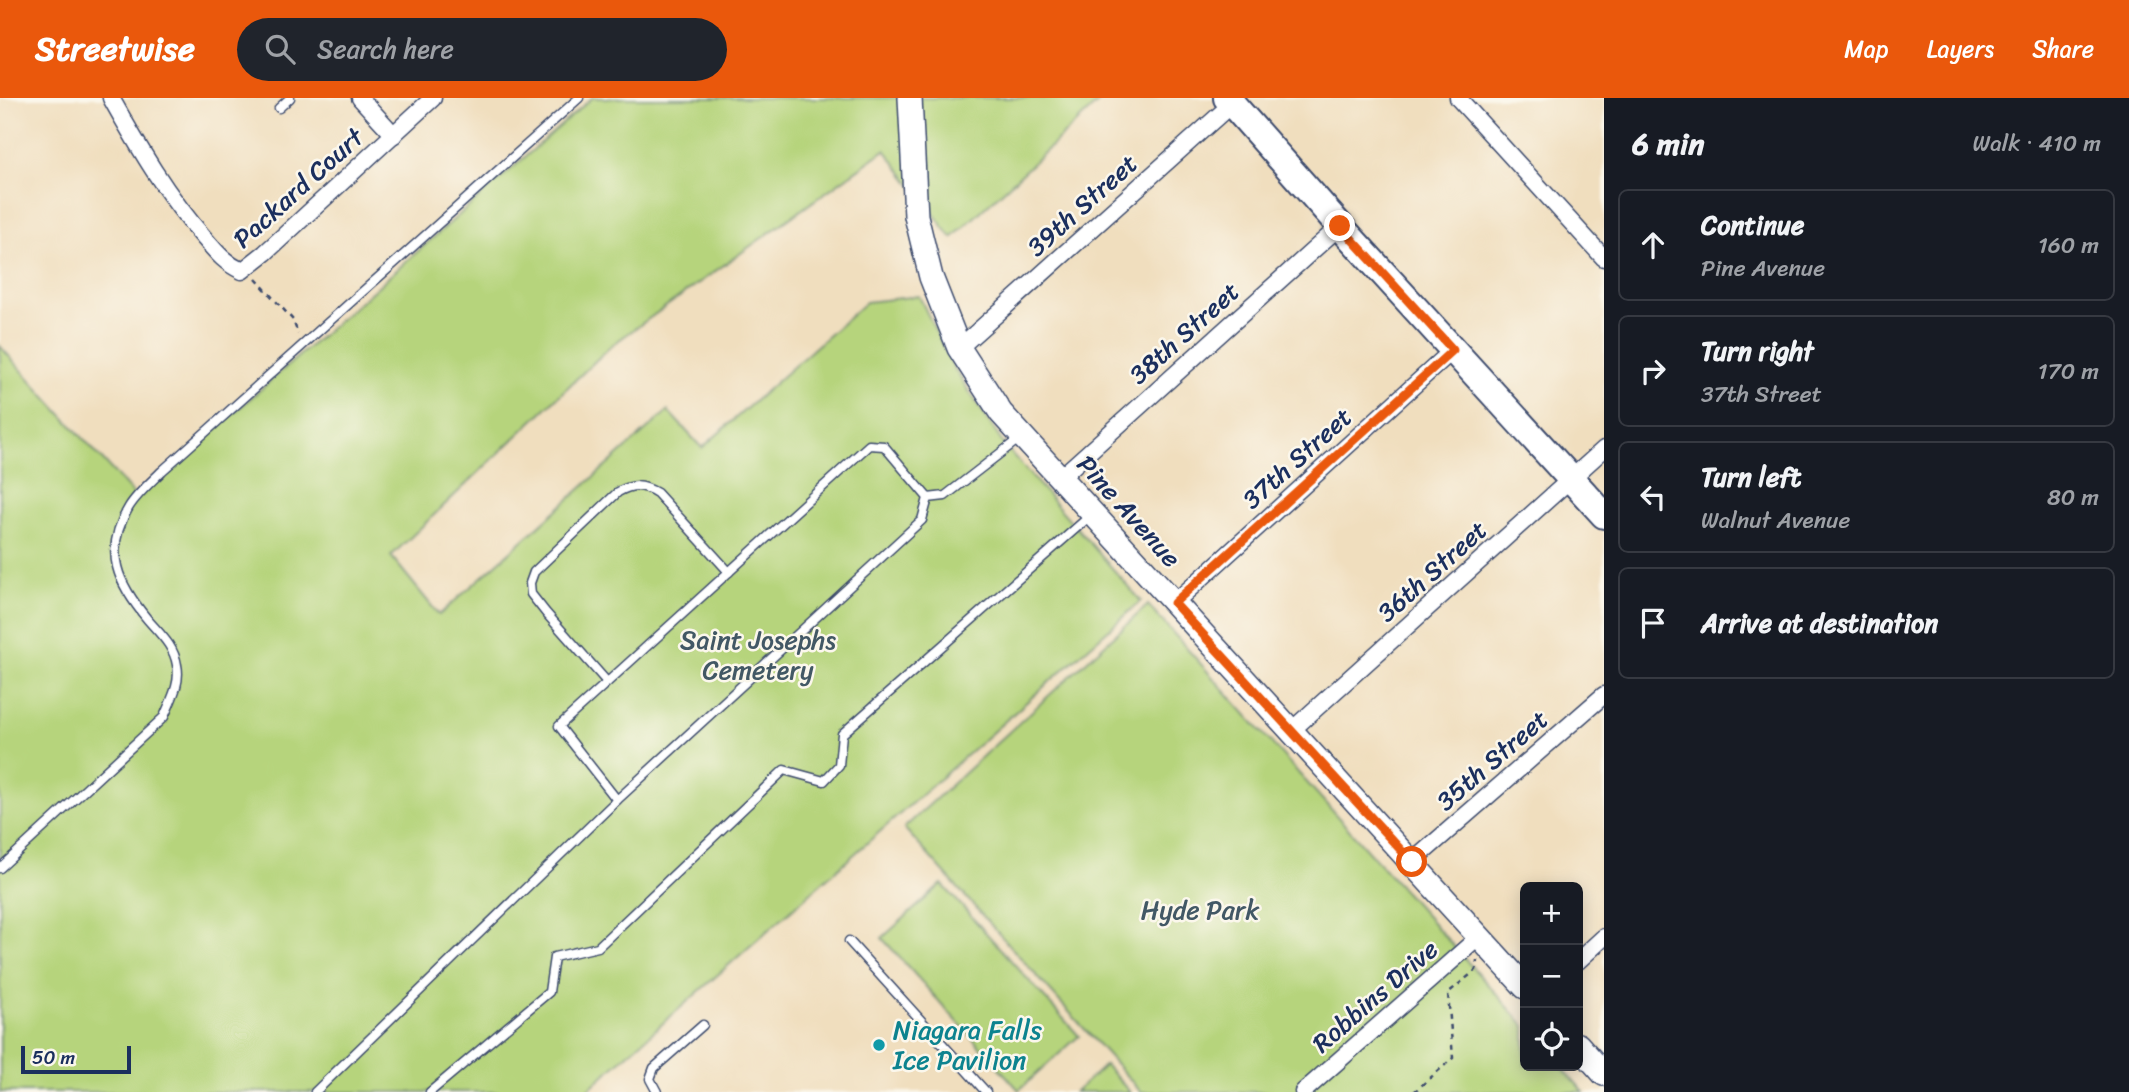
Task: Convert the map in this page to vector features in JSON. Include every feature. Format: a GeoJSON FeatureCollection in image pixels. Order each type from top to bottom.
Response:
{"type":"FeatureCollection","features":[{"type":"Feature","properties":{"kind":"main road","name":"Pine Avenue"},"geometry":{"type":"LineString","coordinates":[[910,98],[916,216],[931,277],[959,348],[1001,413],[1520,981]]}},
{"type":"Feature","properties":{"kind":"main road"},"geometry":{"type":"LineString","coordinates":[[1232,100],[1340,226],[1604,515]]}},
{"type":"Feature","properties":{"kind":"main road"},"geometry":{"type":"LineString","coordinates":[[1583,1051],[1604,1074]]}},
{"type":"Feature","properties":{"kind":"street","name":"Packard Court"},"geometry":{"type":"LineString","coordinates":[[111,98],[149,165],[185,217],[228,264],[242,271],[433,98]]}},
{"type":"Feature","properties":{"kind":"street","name":"Packard Court"},"geometry":{"type":"LineString","coordinates":[[360,98],[394,135]]}},
{"type":"Feature","properties":{"kind":"street"},"geometry":{"type":"LineString","coordinates":[[1458,98],[1604,258]]}},
{"type":"Feature","properties":{"kind":"street","name":"39th Street"},"geometry":{"type":"LineString","coordinates":[[959,348],[1232,100]]}},
{"type":"Feature","properties":{"kind":"street","name":"38th Street"},"geometry":{"type":"LineString","coordinates":[[1061,477],[1340,226]]}},
{"type":"Feature","properties":{"kind":"street","name":"37th Street"},"geometry":{"type":"LineString","coordinates":[[1174,603],[1453,350]]}},
{"type":"Feature","properties":{"kind":"street","name":"36th Street"},"geometry":{"type":"LineString","coordinates":[[1292,730],[1604,449]]}},
{"type":"Feature","properties":{"kind":"street","name":"35th Street"},"geometry":{"type":"LineString","coordinates":[[1412,862],[1604,695]]}},
{"type":"Feature","properties":{"kind":"street","name":"Robbins Drive"},"geometry":{"type":"LineString","coordinates":[[1303,1092],[1480,936]]}},
{"type":"Feature","properties":{"kind":"street"},"geometry":{"type":"LineString","coordinates":[[1583,956],[1604,937]]}},
{"type":"Feature","properties":{"kind":"lane"},"geometry":{"type":"LineString","coordinates":[[279,108],[290,98]]}},
{"type":"Feature","properties":{"kind":"lane"},"geometry":{"type":"LineString","coordinates":[[0,868],[135,746],[164,716],[176,689],[178,668],[173,649],[123,587],[117,564],[115,537],[130,506],[162,471],[579,98]]}},
{"type":"Feature","properties":{"kind":"lane"},"geometry":{"type":"LineString","coordinates":[[928,498],[945,496],[1022,436]]}},
{"type":"Feature","properties":{"kind":"lane"},"geometry":{"type":"LineString","coordinates":[[617,800],[559,726],[869,444],[884,446],[928,498]]}},
{"type":"Feature","properties":{"kind":"lane"},"geometry":{"type":"LineString","coordinates":[[607,682],[546,614],[531,594],[530,583],[534,572],[618,492],[631,485],[645,486],[657,493],[729,572]]}},
{"type":"Feature","properties":{"kind":"lane"},"geometry":{"type":"LineString","coordinates":[[315,1092],[617,800],[922,520],[928,498]]}},
{"type":"Feature","properties":{"kind":"lane"},"geometry":{"type":"LineString","coordinates":[[430,1092],[549,992],[554,957],[598,947],[784,769],[824,780],[839,765],[842,734],[1093,513]]}},
{"type":"Feature","properties":{"kind":"lane"},"geometry":{"type":"LineString","coordinates":[[849,941],[986,1092]]}},
{"type":"Feature","properties":{"kind":"lane"},"geometry":{"type":"LineString","coordinates":[[657,1092],[650,1079],[654,1068],[703,1025]]}},
{"type":"Feature","properties":{"kind":"path"},"geometry":{"type":"LineString","coordinates":[[254,277],[293,320],[298,336]]}},
{"type":"Feature","properties":{"kind":"path"},"geometry":{"type":"LineString","coordinates":[[1414,1092],[1453,1058],[1448,993],[1476,970],[1480,936]]}},
{"type":"Feature","properties":{"kind":"green space","name":"Saint Josephs Cemetery"},"geometry":{"type":"Polygon","coordinates":[[[592,98],[1103,98],[952,238],[885,150],[612,345],[391,556],[439,615],[668,411],[702,448],[866,302],[919,296],[952,365],[1004,445],[1141,601],[585,1092],[0,1092],[0,346],[137,498],[592,98]]]}},
{"type":"Feature","properties":{"kind":"green space","name":"Hyde Park"},"geometry":{"type":"Polygon","coordinates":[[[1148,605],[1520,1020],[1520,1071],[1565,1071],[1584,1092],[1141,1092],[904,828],[1148,605]]]}},
{"type":"Feature","properties":{"kind":"green space"},"geometry":{"type":"Polygon","coordinates":[[[942,884],[1079,1036],[1019,1090],[882,938],[942,884]]]}},
{"type":"Feature","properties":{"kind":"green space"},"geometry":{"type":"Polygon","coordinates":[[[1105,1065],[1130,1092],[1075,1092],[1105,1065]]]}},
{"type":"Feature","properties":{"kind":"place","name":"Niagara Falls Ice Pavilion"},"geometry":{"type":"Point","coordinates":[879,1045]}},
{"type":"Feature","properties":{"kind":"route"},"geometry":{"type":"LineString","coordinates":[[1340,226],[1453,350],[1174,603],[1412,862]]}}]}
